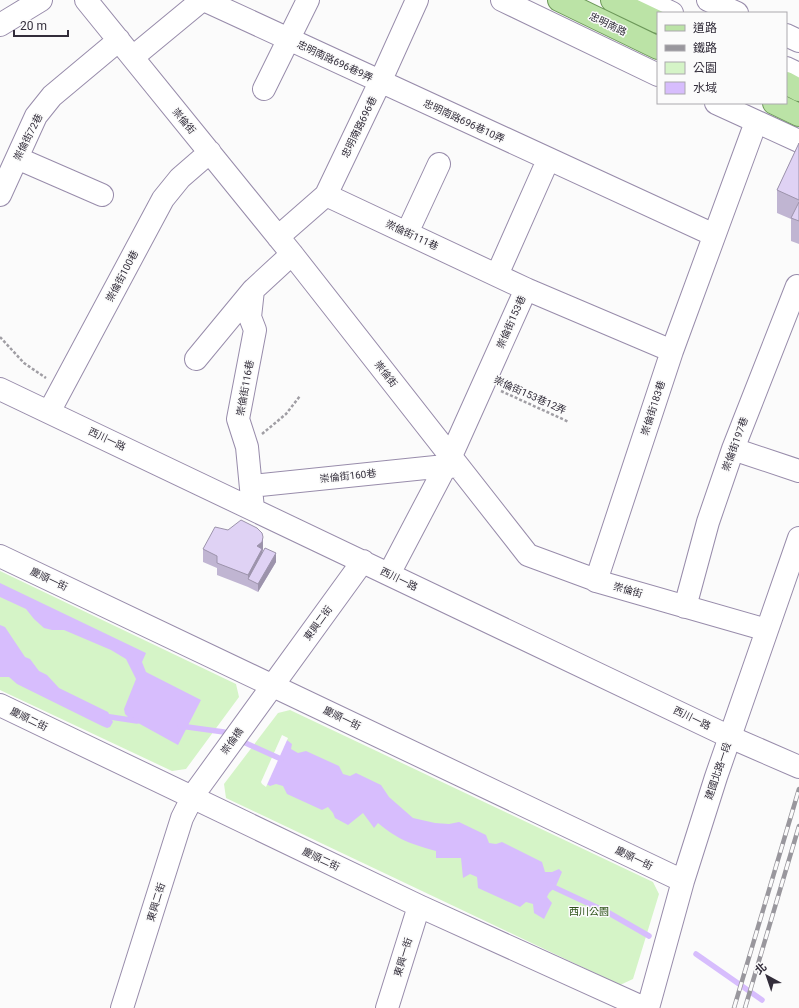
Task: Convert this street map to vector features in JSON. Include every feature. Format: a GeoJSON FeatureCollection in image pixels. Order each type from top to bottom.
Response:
{"type":"FeatureCollection","features":[{"type":"Feature","properties":{"kind":"main road","name":"忠明南路"},"geometry":{"type":"LineString","coordinates":[[559,0],[657,48]]}},
{"type":"Feature","properties":{"kind":"main road"},"geometry":{"type":"LineString","coordinates":[[612,0],[657,22]]}},
{"type":"Feature","properties":{"kind":"main road"},"geometry":{"type":"LineString","coordinates":[[787,84],[799,90]]}},
{"type":"Feature","properties":{"kind":"main road"},"geometry":{"type":"LineString","coordinates":[[776,104],[799,115]]}},
{"type":"Feature","properties":{"kind":"street"},"geometry":{"type":"LineString","coordinates":[[0,25],[41,0]]}},
{"type":"Feature","properties":{"kind":"street","name":"崇倫街"},"geometry":{"type":"LineString","coordinates":[[86,0],[292,254],[452,463],[528,555],[595,580],[767,630]]}},
{"type":"Feature","properties":{"kind":"street","name":"忠明南路696巷9弄"},"geometry":{"type":"LineString","coordinates":[[132,57],[203,0],[380,82]]}},
{"type":"Feature","properties":{"kind":"street","name":"忠明南路696巷9弄"},"geometry":{"type":"LineString","coordinates":[[264,89],[308,0]]}},
{"type":"Feature","properties":{"kind":"street","name":"忠明南路696巷"},"geometry":{"type":"LineString","coordinates":[[278,237],[326,195],[417,0]]}},
{"type":"Feature","properties":{"kind":"street"},"geometry":{"type":"LineString","coordinates":[[502,0],[657,75]]}},
{"type":"Feature","properties":{"kind":"street"},"geometry":{"type":"LineString","coordinates":[[523,0],[657,64]]}},
{"type":"Feature","properties":{"kind":"street"},"geometry":{"type":"LineString","coordinates":[[645,0],[670,12]]}},
{"type":"Feature","properties":{"kind":"street"},"geometry":{"type":"LineString","coordinates":[[708,0],[735,12]]}},
{"type":"Feature","properties":{"kind":"street"},"geometry":{"type":"LineString","coordinates":[[743,0],[752,12]]}},
{"type":"Feature","properties":{"kind":"street"},"geometry":{"type":"LineString","coordinates":[[787,35],[799,41]]}},
{"type":"Feature","properties":{"kind":"street","name":"崇倫街72巷"},"geometry":{"type":"LineString","coordinates":[[0,195],[36,116],[52,96],[119,40]]}},
{"type":"Feature","properties":{"kind":"street"},"geometry":{"type":"LineString","coordinates":[[787,68],[799,74]]}},
{"type":"Feature","properties":{"kind":"street","name":"忠明南路696巷10弄"},"geometry":{"type":"LineString","coordinates":[[380,82],[548,160]]}},
{"type":"Feature","properties":{"kind":"street"},"geometry":{"type":"LineString","coordinates":[[718,104],[799,141]]}},
{"type":"Feature","properties":{"kind":"street"},"geometry":{"type":"LineString","coordinates":[[742,104],[799,131]]}},
{"type":"Feature","properties":{"kind":"street","name":"崇倫街183巷"},"geometry":{"type":"LineString","coordinates":[[595,580],[672,351],[756,122]]}},
{"type":"Feature","properties":{"kind":"street","name":"崇倫街100巷"},"geometry":{"type":"LineString","coordinates":[[49,412],[163,199],[180,178],[210,152]]}},
{"type":"Feature","properties":{"kind":"street"},"geometry":{"type":"LineString","coordinates":[[17,158],[102,195]]}},
{"type":"Feature","properties":{"kind":"street"},"geometry":{"type":"LineString","coordinates":[[497,275],[548,160],[714,235]]}},
{"type":"Feature","properties":{"kind":"street"},"geometry":{"type":"LineString","coordinates":[[407,233],[439,164]]}},
{"type":"Feature","properties":{"kind":"street","name":"崇倫街111巷"},"geometry":{"type":"LineString","coordinates":[[326,195],[526,289]]}},
{"type":"Feature","properties":{"kind":"street"},"geometry":{"type":"LineString","coordinates":[[196,359],[253,290],[292,254]]}},
{"type":"Feature","properties":{"kind":"street","name":"崇倫街197巷"},"geometry":{"type":"LineString","coordinates":[[685,607],[708,522],[733,449],[797,286]]}},
{"type":"Feature","properties":{"kind":"street","name":"崇倫街153巷"},"geometry":{"type":"LineString","coordinates":[[452,463],[484,383],[526,289],[672,351]]}},
{"type":"Feature","properties":{"kind":"street","name":"崇倫街116巷"},"geometry":{"type":"LineString","coordinates":[[253,290],[250,317],[255,330],[238,419],[247,447],[253,509]]}},
{"type":"Feature","properties":{"kind":"street","name":"西川一路"},"geometry":{"type":"LineString","coordinates":[[0,389],[730,737],[799,767]]}},
{"type":"Feature","properties":{"kind":"street"},"geometry":{"type":"LineString","coordinates":[[733,449],[799,471]]}},
{"type":"Feature","properties":{"kind":"street"},"geometry":{"type":"LineString","coordinates":[[389,574],[452,463]]}},
{"type":"Feature","properties":{"kind":"street","name":"崇倫街160巷"},"geometry":{"type":"LineString","coordinates":[[251,486],[452,463]]}},
{"type":"Feature","properties":{"kind":"street","name":"建國北路一段"},"geometry":{"type":"LineString","coordinates":[[648,1008],[683,881],[716,777],[799,538]]}},
{"type":"Feature","properties":{"kind":"street","name":"慶順一街"},"geometry":{"type":"LineString","coordinates":[[0,556],[683,881]]}},
{"type":"Feature","properties":{"kind":"street","name":"東興二街"},"geometry":{"type":"LineString","coordinates":[[273,685],[363,561]]}},
{"type":"Feature","properties":{"kind":"street","name":"崇倫橋"},"geometry":{"type":"LineString","coordinates":[[192,798],[273,685]]}},
{"type":"Feature","properties":{"kind":"street","name":"慶順二街"},"geometry":{"type":"LineString","coordinates":[[0,705],[419,906],[644,1008]]}},
{"type":"Feature","properties":{"kind":"street","name":"東興二街"},"geometry":{"type":"LineString","coordinates":[[122,1008],[182,818],[192,798]]}},
{"type":"Feature","properties":{"kind":"street","name":"東興一街"},"geometry":{"type":"LineString","coordinates":[[387,1008],[419,906]]}},
{"type":"Feature","properties":{"kind":"path"},"geometry":{"type":"LineString","coordinates":[[0,337],[24,363],[61,388]]}},
{"type":"Feature","properties":{"kind":"path","name":"崇倫街153巷12弄"},"geometry":{"type":"LineString","coordinates":[[484,383],[569,422]]}},
{"type":"Feature","properties":{"kind":"path"},"geometry":{"type":"LineString","coordinates":[[247,447],[286,414],[300,396]]}},
{"type":"Feature","properties":{"kind":"green space"},"geometry":{"type":"Polygon","coordinates":[[[0,571],[236,684],[239,697],[186,769],[172,771],[0,690],[0,571]]]}},
{"type":"Feature","properties":{"kind":"green space","name":"西川公園"},"geometry":{"type":"Polygon","coordinates":[[[290,710],[653,882],[659,894],[633,979],[620,985],[226,798],[224,784],[278,713],[290,710]]]}},
{"type":"Feature","properties":{"kind":"water"},"geometry":{"type":"Polygon","coordinates":[[[0,583],[146,653],[142,662],[146,672],[201,700],[178,745],[129,718],[125,714],[124,709],[136,679],[126,659],[111,650],[64,630],[44,628],[26,609],[0,597],[0,583]]]}},
{"type":"Feature","properties":{"kind":"water"},"geometry":{"type":"Polygon","coordinates":[[[0,625],[5,627],[25,657],[30,659],[39,671],[47,675],[59,688],[108,712],[113,722],[110,727],[107,728],[102,726],[17,684],[9,677],[0,677],[0,625]]]}},
{"type":"Feature","properties":{"kind":"water"},"geometry":{"type":"Polygon","coordinates":[[[283,737],[292,744],[291,749],[298,753],[306,751],[339,766],[343,774],[350,776],[356,773],[381,785],[389,797],[413,818],[435,823],[449,824],[459,822],[486,835],[489,843],[496,844],[502,842],[542,862],[545,872],[552,872],[559,869],[562,872],[556,886],[547,897],[552,903],[544,919],[534,913],[533,904],[526,902],[520,907],[478,888],[477,877],[470,874],[463,878],[461,858],[436,858],[436,851],[405,841],[392,834],[378,823],[374,828],[363,813],[348,825],[335,818],[328,807],[322,810],[287,794],[283,786],[276,784],[270,786],[263,782],[283,737]]]}},
{"type":"Feature","properties":{"kind":"pier"},"geometry":{"type":"Polygon","coordinates":[[[282,735],[288,738],[266,787],[261,782],[282,735]]]}},
{"type":"Feature","properties":{"kind":"building"},"geometry":{"type":"Polygon","coordinates":[[[799,143],[799,200],[777,190],[799,143]]]}},
{"type":"Feature","properties":{"kind":"building"},"geometry":{"type":"Polygon","coordinates":[[[799,202],[799,221],[791,218],[799,202]]]}},
{"type":"Feature","properties":{"kind":"building"},"geometry":{"type":"Polygon","coordinates":[[[241,520],[257,528],[262,533],[263,537],[262,542],[257,546],[262,549],[248,575],[217,563],[217,556],[203,549],[215,527],[228,530],[241,520]]]}},
{"type":"Feature","properties":{"kind":"building"},"geometry":{"type":"Polygon","coordinates":[[[265,548],[276,553],[258,584],[248,579],[265,548]]]}},
{"type":"Feature","properties":{"kind":"waterway"},"geometry":{"type":"LineString","coordinates":[[104,716],[137,721]]}},
{"type":"Feature","properties":{"kind":"waterway"},"geometry":{"type":"LineString","coordinates":[[180,726],[224,732],[232,736]]}},
{"type":"Feature","properties":{"kind":"waterway"},"geometry":{"type":"LineString","coordinates":[[239,740],[281,759]]}},
{"type":"Feature","properties":{"kind":"waterway"},"geometry":{"type":"LineString","coordinates":[[549,885],[609,913],[649,936]]}},
{"type":"Feature","properties":{"kind":"waterway"},"geometry":{"type":"LineString","coordinates":[[696,954],[762,1000]]}},
{"type":"Feature","properties":{"kind":"railway"},"geometry":{"type":"LineString","coordinates":[[734,1008],[799,789]]}},
{"type":"Feature","properties":{"kind":"railway"},"geometry":{"type":"LineString","coordinates":[[745,1008],[799,826]]}}]}
